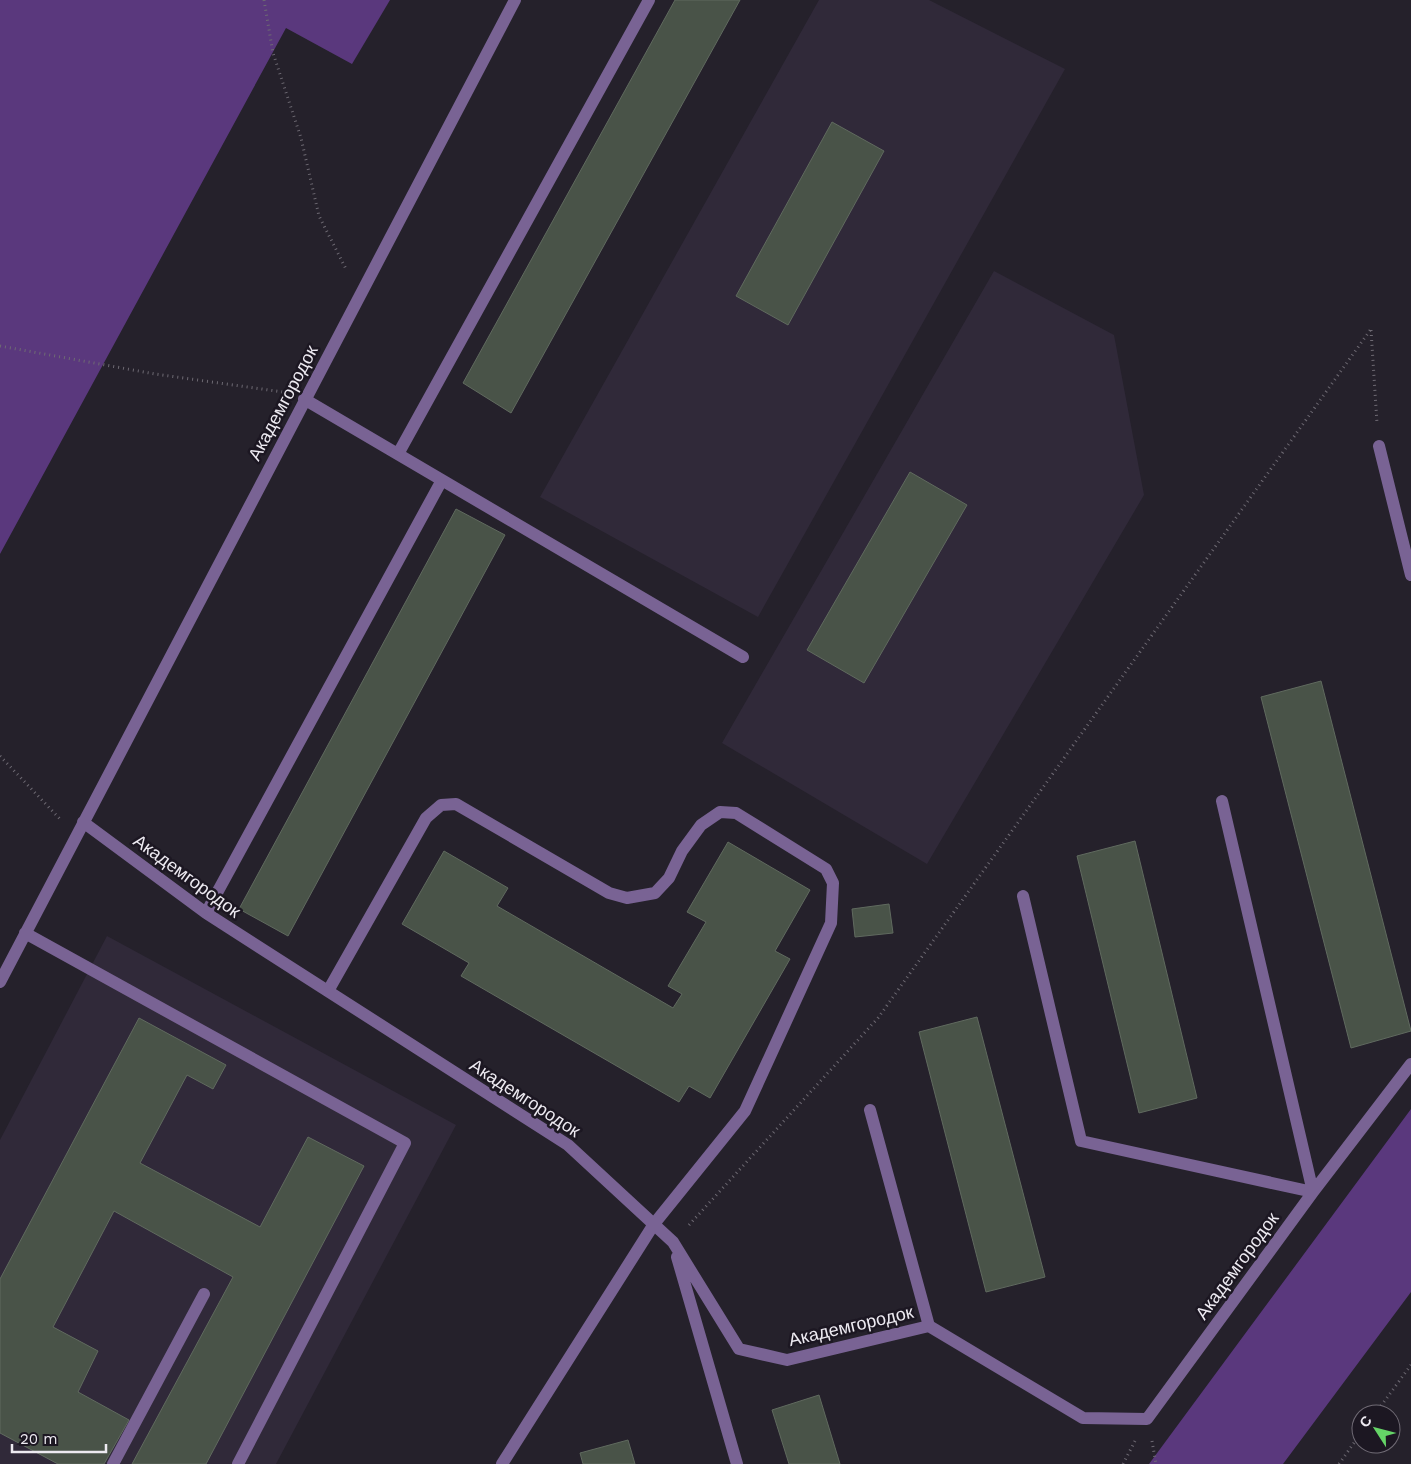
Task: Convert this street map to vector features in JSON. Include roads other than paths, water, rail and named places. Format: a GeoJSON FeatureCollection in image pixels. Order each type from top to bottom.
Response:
{"type":"FeatureCollection","features":[{"type":"Feature","properties":{"kind":"street","name":"Академгородок"},"geometry":{"type":"LineString","coordinates":[[0,982],[304,399],[515,0]]}},
{"type":"Feature","properties":{"kind":"street"},"geometry":{"type":"LineString","coordinates":[[398,454],[649,0]]}},
{"type":"Feature","properties":{"kind":"street"},"geometry":{"type":"LineString","coordinates":[[304,399],[743,657]]}},
{"type":"Feature","properties":{"kind":"street"},"geometry":{"type":"LineString","coordinates":[[1379,446],[1411,575]]}},
{"type":"Feature","properties":{"kind":"street"},"geometry":{"type":"LineString","coordinates":[[206,913],[442,480]]}},
{"type":"Feature","properties":{"kind":"street"},"geometry":{"type":"LineString","coordinates":[[1023,896],[1081,1141],[1313,1192],[1222,801]]}},
{"type":"Feature","properties":{"kind":"street"},"geometry":{"type":"LineString","coordinates":[[328,992],[426,818],[441,805],[456,804],[609,894],[627,898],[654,893],[669,878],[682,852],[701,825],[720,812],[736,813],[826,869],[833,883],[831,923],[745,1111],[654,1224],[502,1464]]}},
{"type":"Feature","properties":{"kind":"street","name":"Академгородок"},"geometry":{"type":"LineString","coordinates":[[83,822],[206,913],[568,1145],[673,1242],[739,1349],[787,1360],[929,1326],[1083,1418],[1147,1419],[1313,1192],[1411,1064]]}},
{"type":"Feature","properties":{"kind":"street"},"geometry":{"type":"LineString","coordinates":[[25,933],[405,1143],[238,1464]]}},
{"type":"Feature","properties":{"kind":"street"},"geometry":{"type":"LineString","coordinates":[[870,1110],[929,1326]]}},
{"type":"Feature","properties":{"kind":"street"},"geometry":{"type":"LineString","coordinates":[[673,1242],[737,1464]]}},
{"type":"Feature","properties":{"kind":"street"},"geometry":{"type":"LineString","coordinates":[[112,1464],[204,1294]]}}]}
